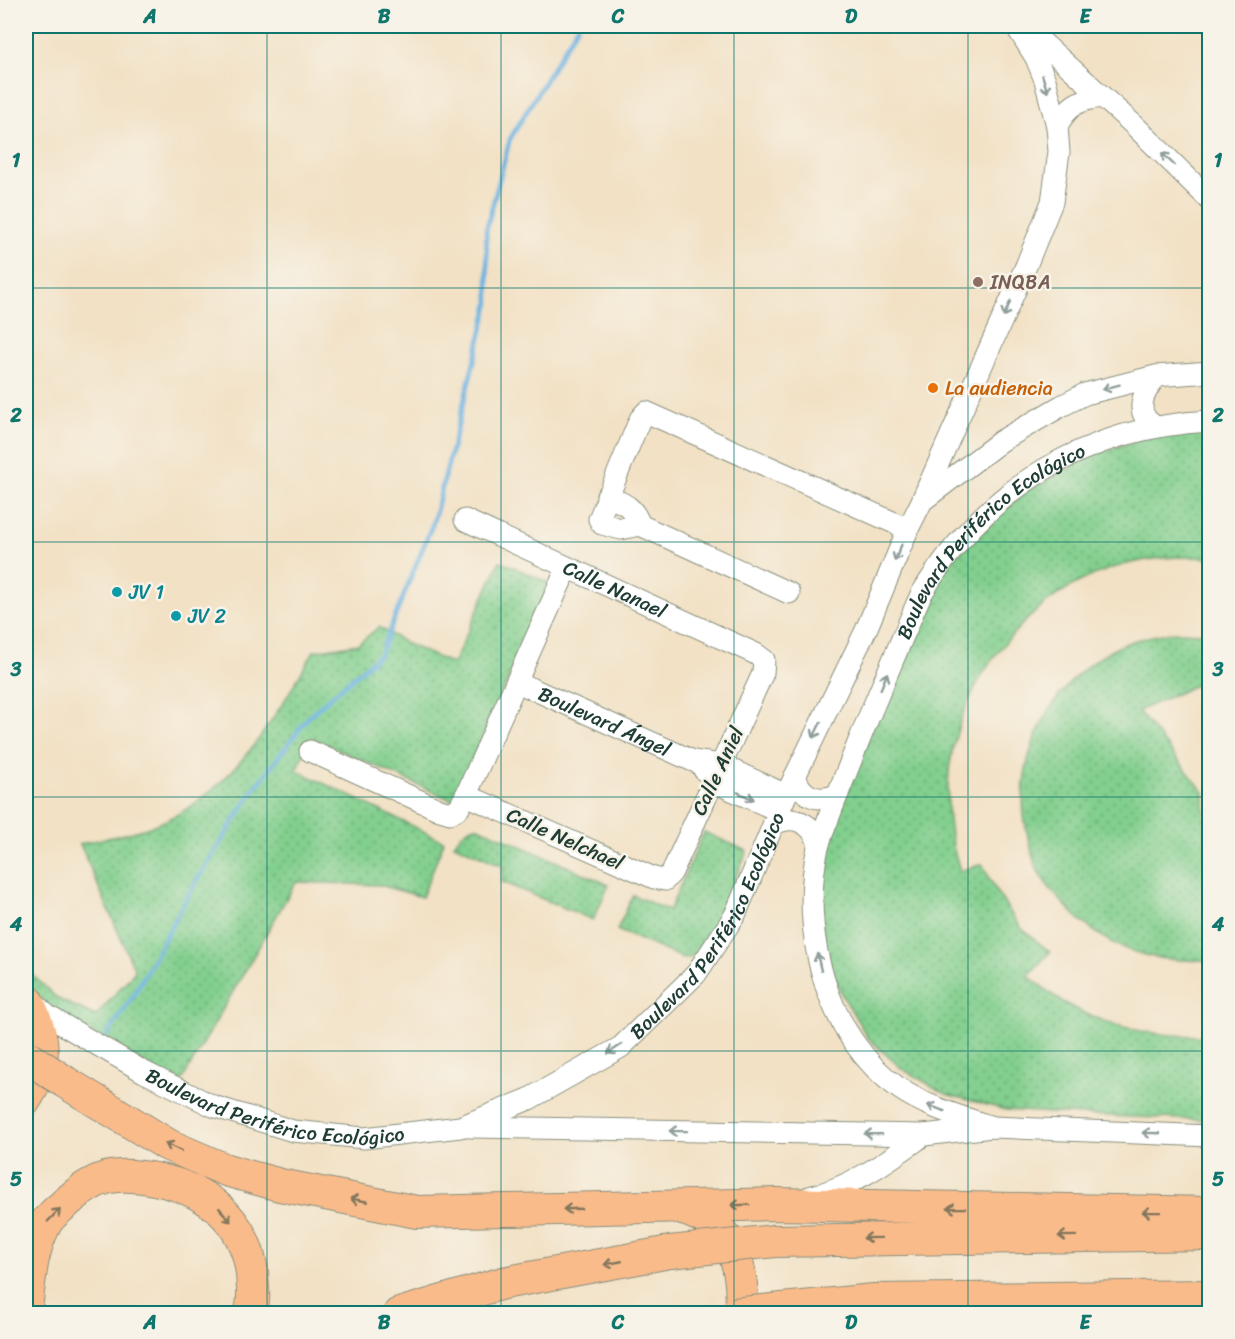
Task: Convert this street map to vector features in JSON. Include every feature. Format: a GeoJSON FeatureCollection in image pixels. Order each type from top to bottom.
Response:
{"type":"FeatureCollection","features":[{"type":"Feature","properties":{"kind":"highway"},"geometry":{"type":"LineString","coordinates":[[26,1056],[168,1145],[225,1170],[280,1185],[417,1212],[778,1204],[1209,1213]]}},
{"type":"Feature","properties":{"kind":"highway"},"geometry":{"type":"LineString","coordinates":[[26,1309],[33,1250],[48,1219],[78,1192],[108,1177],[134,1175],[167,1182],[199,1193],[221,1210],[238,1232],[250,1257],[253,1304],[250,1314]]}},
{"type":"Feature","properties":{"kind":"highway"},"geometry":{"type":"LineString","coordinates":[[673,1207],[701,1215],[727,1238],[734,1253],[741,1283],[741,1314]]}},
{"type":"Feature","properties":{"kind":"highway"},"geometry":{"type":"LineString","coordinates":[[399,1314],[503,1283],[670,1252],[775,1241],[1209,1234]]}},
{"type":"Feature","properties":{"kind":"highway"},"geometry":{"type":"LineString","coordinates":[[734,1314],[874,1300],[1209,1296]]}},
{"type":"Feature","properties":{"kind":"highway"},"geometry":{"type":"LineString","coordinates":[[1137,1314],[1209,1311]]}},
{"type":"Feature","properties":{"kind":"main road"},"geometry":{"type":"LineString","coordinates":[[26,1102],[35,1089],[44,1065],[43,1032],[40,1021],[27,998]]}},
{"type":"Feature","properties":{"kind":"street"},"geometry":{"type":"LineString","coordinates":[[1022,27],[1135,126],[1209,200]]}},
{"type":"Feature","properties":{"kind":"street"},"geometry":{"type":"LineString","coordinates":[[922,501],[1052,202],[1059,152],[1057,126],[1045,80],[1022,27]]}},
{"type":"Feature","properties":{"kind":"street"},"geometry":{"type":"LineString","coordinates":[[1057,126],[1065,111],[1075,103],[1102,97]]}},
{"type":"Feature","properties":{"kind":"street","name":"Boulevard Periférico Ecológico"},"geometry":{"type":"LineString","coordinates":[[27,998],[48,1016],[154,1077],[213,1106],[293,1131],[364,1138],[460,1127],[529,1099],[621,1047],[696,974],[735,915],[783,802],[866,630],[922,501],[1001,441],[1061,406],[1096,391],[1156,376],[1209,372]]}},
{"type":"Feature","properties":{"kind":"street"},"geometry":{"type":"LineString","coordinates":[[1156,376],[1146,390],[1142,409],[1145,417],[1156,428]]}},
{"type":"Feature","properties":{"kind":"street"},"geometry":{"type":"LineString","coordinates":[[789,593],[640,525],[636,513],[629,506],[607,496],[640,419],[646,412],[908,529]]}},
{"type":"Feature","properties":{"kind":"street","name":"Boulevard Periférico Ecológico"},"geometry":{"type":"LineString","coordinates":[[992,1127],[929,1106],[899,1088],[871,1063],[848,1033],[833,1004],[820,968],[813,932],[811,887],[819,845],[921,594],[956,545],[975,524],[1008,493],[1040,471],[1079,451],[1156,428],[1209,422]]}},
{"type":"Feature","properties":{"kind":"street","name":"Calle Nanael"},"geometry":{"type":"LineString","coordinates":[[465,520],[756,654],[764,660]]}},
{"type":"Feature","properties":{"kind":"street"},"geometry":{"type":"LineString","coordinates":[[310,751],[450,813],[459,808],[567,568]]}},
{"type":"Feature","properties":{"kind":"street","name":"Calle Aniel"},"geometry":{"type":"LineString","coordinates":[[665,880],[672,872],[763,673],[764,660]]}},
{"type":"Feature","properties":{"kind":"street","name":"Boulevard Ángel"},"geometry":{"type":"LineString","coordinates":[[516,682],[783,802]]}},
{"type":"Feature","properties":{"kind":"street"},"geometry":{"type":"LineString","coordinates":[[819,845],[813,831],[800,821],[786,820],[783,802],[800,789],[811,797],[825,799],[838,794]]}},
{"type":"Feature","properties":{"kind":"street","name":"Calle Nelchael"},"geometry":{"type":"LineString","coordinates":[[466,795],[654,878],[665,880]]}},
{"type":"Feature","properties":{"kind":"street"},"geometry":{"type":"LineString","coordinates":[[460,1127],[924,1135],[992,1127],[1209,1136]]}},
{"type":"Feature","properties":{"kind":"street"},"geometry":{"type":"LineString","coordinates":[[778,1204],[826,1193],[851,1183],[924,1135]]}},
{"type":"Feature","properties":{"kind":"green space"},"geometry":{"type":"Polygon","coordinates":[[[1209,430],[1209,558],[1160,558],[1111,568],[1071,586],[1044,604],[1028,619],[992,660],[975,687],[962,716],[949,776],[948,807],[952,839],[960,871],[982,864],[998,894],[1021,928],[1050,952],[1028,976],[1064,1003],[1103,1021],[1155,1033],[1209,1036],[1209,1120],[1006,1110],[946,1094],[902,1069],[868,1038],[842,995],[829,962],[819,909],[824,848],[917,617],[948,563],[1025,492],[1092,455],[1163,432],[1209,430]]]}},
{"type":"Feature","properties":{"kind":"green space"},"geometry":{"type":"Polygon","coordinates":[[[500,561],[551,584],[454,801],[312,738],[296,770],[444,841],[422,897],[380,885],[296,882],[180,1084],[55,1012],[26,983],[26,969],[58,999],[96,1016],[135,971],[80,844],[152,826],[180,813],[205,796],[227,776],[266,729],[314,651],[358,644],[379,627],[407,644],[453,664],[500,561]]]}},
{"type":"Feature","properties":{"kind":"green space"},"geometry":{"type":"Polygon","coordinates":[[[1177,632],[1208,633],[1209,686],[1202,688],[1200,683],[1138,711],[1204,792],[1209,960],[1149,956],[1114,944],[1098,934],[1082,921],[1044,881],[1035,864],[1024,813],[1024,785],[1029,758],[1038,732],[1051,707],[1068,685],[1089,666],[1120,646],[1143,638],[1177,632]]]}},
{"type":"Feature","properties":{"kind":"green space"},"geometry":{"type":"Polygon","coordinates":[[[476,826],[609,885],[593,920],[502,882],[503,866],[454,844],[463,833],[476,826]]]}},
{"type":"Feature","properties":{"kind":"green space"},"geometry":{"type":"Polygon","coordinates":[[[704,832],[747,851],[720,915],[692,957],[682,958],[617,930],[633,895],[669,911],[704,832]]]}},
{"type":"Feature","properties":{"kind":"waterway"},"geometry":{"type":"LineString","coordinates":[[107,1035],[132,998],[195,883],[253,791],[310,715],[380,654],[433,523],[489,303],[486,230],[510,139],[578,26]]}},
{"type":"Feature","properties":{"kind":"place","name":"INQBA"},"geometry":{"type":"Point","coordinates":[978,282]}},
{"type":"Feature","properties":{"kind":"place","name":"La audiencia"},"geometry":{"type":"Point","coordinates":[933,388]}},
{"type":"Feature","properties":{"kind":"place","name":"JV 1"},"geometry":{"type":"Point","coordinates":[117,592]}},
{"type":"Feature","properties":{"kind":"place","name":"JV 2"},"geometry":{"type":"Point","coordinates":[176,616]}}]}
